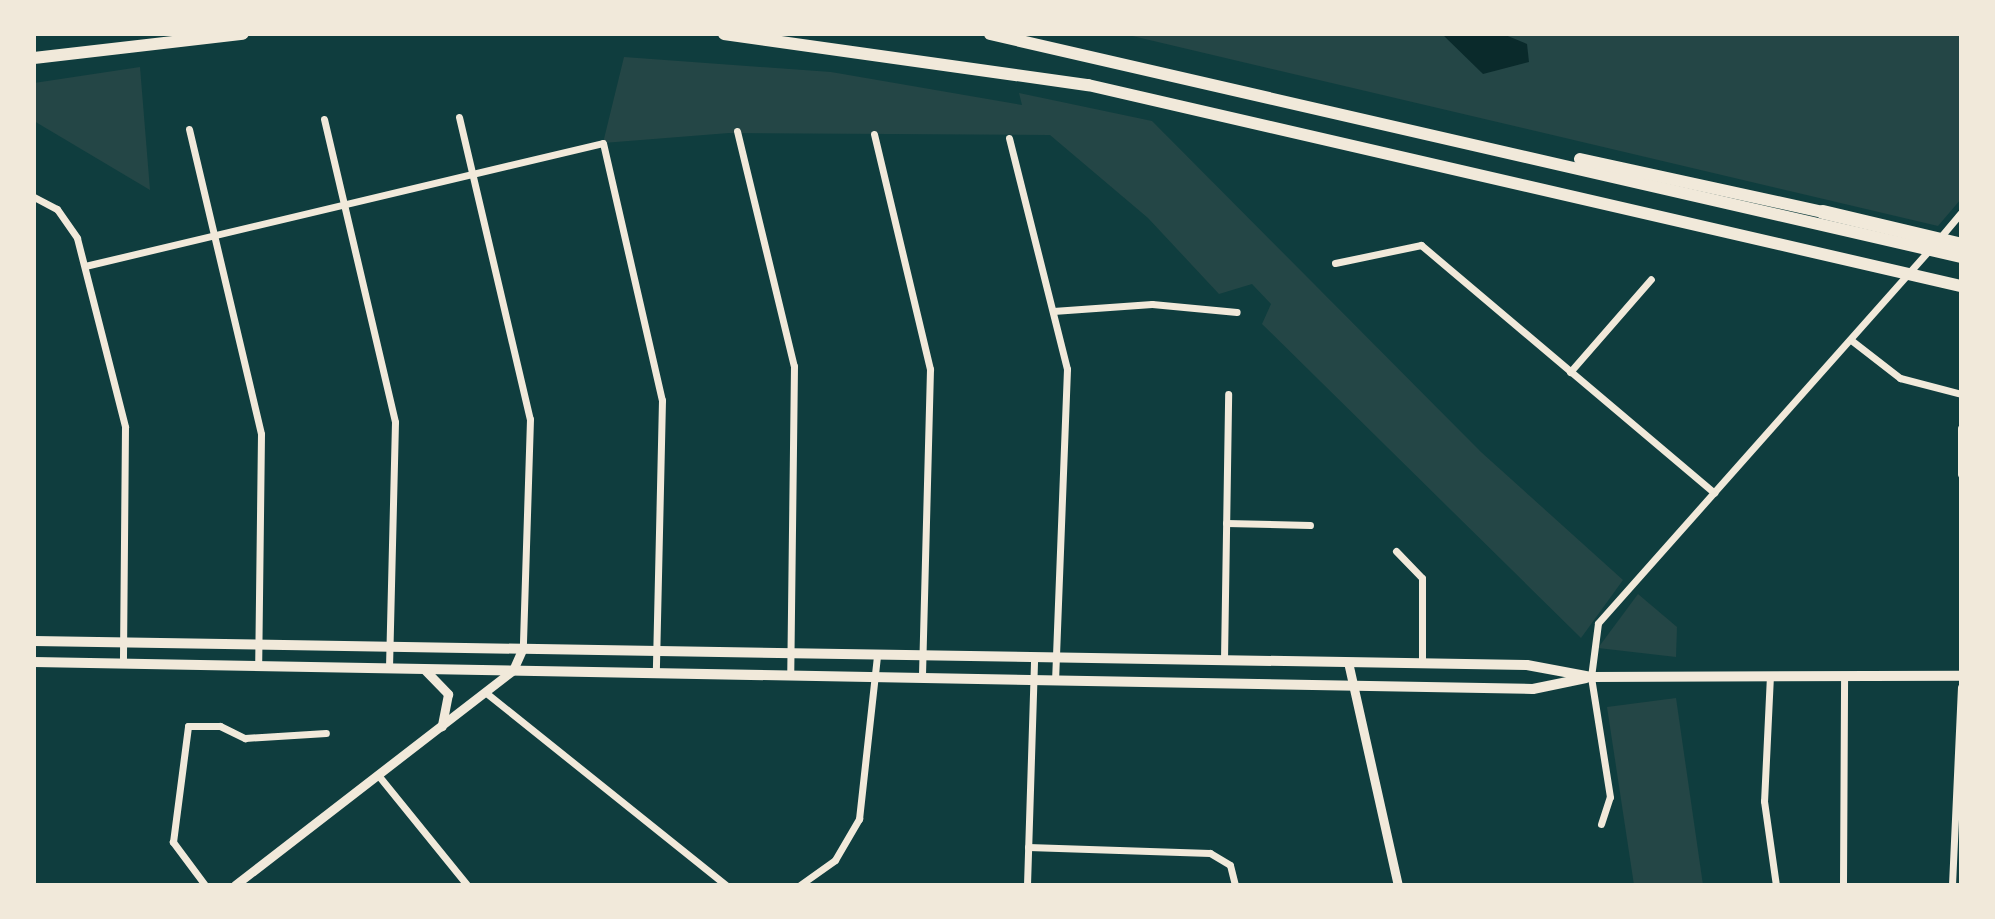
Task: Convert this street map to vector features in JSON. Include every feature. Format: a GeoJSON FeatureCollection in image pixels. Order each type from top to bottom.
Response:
{"type":"FeatureCollection","features":[{"type":"Feature","properties":{"kind":"highway"},"geometry":{"type":"LineString","coordinates":[[34,59],[243,34]]}},
{"type":"Feature","properties":{"kind":"highway"},"geometry":{"type":"LineString","coordinates":[[724,34],[1088,85],[1961,286]]}},
{"type":"Feature","properties":{"kind":"highway"},"geometry":{"type":"LineString","coordinates":[[990,34],[1484,143],[1961,257]]}},
{"type":"Feature","properties":{"kind":"highway"},"geometry":{"type":"LineString","coordinates":[[1484,143],[1638,168],[1961,245]]}},
{"type":"Feature","properties":{"kind":"main road"},"geometry":{"type":"LineString","coordinates":[[34,641],[1527,665],[1591,677]]}},
{"type":"Feature","properties":{"kind":"main road"},"geometry":{"type":"LineString","coordinates":[[34,662],[1533,689],[1591,677],[1961,676]]}},
{"type":"Feature","properties":{"kind":"street"},"geometry":{"type":"LineString","coordinates":[[235,885],[513,670],[523,648],[530,419],[459,117]]}},
{"type":"Feature","properties":{"kind":"street"},"geometry":{"type":"LineString","coordinates":[[324,119],[395,422],[389,669]]}},
{"type":"Feature","properties":{"kind":"street"},"geometry":{"type":"LineString","coordinates":[[189,129],[261,434],[258,666]]}},
{"type":"Feature","properties":{"kind":"street"},"geometry":{"type":"LineString","coordinates":[[737,131],[794,366],[790,676]]}},
{"type":"Feature","properties":{"kind":"street"},"geometry":{"type":"LineString","coordinates":[[874,134],[930,369],[922,678]]}},
{"type":"Feature","properties":{"kind":"street"},"geometry":{"type":"LineString","coordinates":[[1009,138],[1067,369],[1055,681]]}},
{"type":"Feature","properties":{"kind":"street"},"geometry":{"type":"LineString","coordinates":[[85,266],[603,143],[662,400],[656,673]]}},
{"type":"Feature","properties":{"kind":"street"},"geometry":{"type":"LineString","coordinates":[[34,197],[71,226],[85,266],[127,439],[123,664]]}},
{"type":"Feature","properties":{"kind":"street"},"geometry":{"type":"LineString","coordinates":[[1601,824],[1610,797],[1591,677],[1598,623],[1958,216]]}},
{"type":"Feature","properties":{"kind":"street"},"geometry":{"type":"LineString","coordinates":[[1335,263],[1414,241],[1714,493]]}},
{"type":"Feature","properties":{"kind":"street"},"geometry":{"type":"LineString","coordinates":[[1570,372],[1651,279]]}},
{"type":"Feature","properties":{"kind":"street"},"geometry":{"type":"LineString","coordinates":[[1053,311],[1152,304],[1237,312]]}},
{"type":"Feature","properties":{"kind":"street"},"geometry":{"type":"LineString","coordinates":[[1851,340],[1900,378],[1961,394]]}},
{"type":"Feature","properties":{"kind":"street"},"geometry":{"type":"LineString","coordinates":[[1224,660],[1228,394]]}},
{"type":"Feature","properties":{"kind":"street"},"geometry":{"type":"LineString","coordinates":[[1961,428],[1961,474]]}},
{"type":"Feature","properties":{"kind":"street"},"geometry":{"type":"LineString","coordinates":[[1226,523],[1310,525]]}},
{"type":"Feature","properties":{"kind":"street"},"geometry":{"type":"LineString","coordinates":[[1396,551],[1422,578],[1422,663]]}},
{"type":"Feature","properties":{"kind":"street"},"geometry":{"type":"LineString","coordinates":[[800,885],[835,860],[859,819],[877,655]]}},
{"type":"Feature","properties":{"kind":"street"},"geometry":{"type":"LineString","coordinates":[[1027,885],[1034,657]]}},
{"type":"Feature","properties":{"kind":"street"},"geometry":{"type":"LineString","coordinates":[[1348,662],[1398,885]]}},
{"type":"Feature","properties":{"kind":"street"},"geometry":{"type":"LineString","coordinates":[[424,669],[448,694],[442,726]]}},
{"type":"Feature","properties":{"kind":"street"},"geometry":{"type":"LineString","coordinates":[[1770,675],[1764,801],[1776,885]]}},
{"type":"Feature","properties":{"kind":"street"},"geometry":{"type":"LineString","coordinates":[[1843,885],[1844,675]]}},
{"type":"Feature","properties":{"kind":"street"},"geometry":{"type":"LineString","coordinates":[[1952,885],[1961,687]]}},
{"type":"Feature","properties":{"kind":"street"},"geometry":{"type":"LineString","coordinates":[[485,692],[726,885]]}},
{"type":"Feature","properties":{"kind":"street"},"geometry":{"type":"LineString","coordinates":[[205,885],[173,842],[188,726],[220,726],[245,738],[326,733]]}},
{"type":"Feature","properties":{"kind":"street"},"geometry":{"type":"LineString","coordinates":[[378,775],[467,885]]}},
{"type":"Feature","properties":{"kind":"street"},"geometry":{"type":"LineString","coordinates":[[1028,847],[1210,853],[1230,865],[1235,885]]}},
{"type":"Feature","properties":{"kind":"shaded area"},"geometry":{"type":"Polygon","coordinates":[[[1124,34],[1961,34],[1961,199],[1938,226],[1124,34]]]}},
{"type":"Feature","properties":{"kind":"shaded area"},"geometry":{"type":"Polygon","coordinates":[[[1442,34],[1503,34],[1527,44],[1529,62],[1483,74],[1442,34]]]}},
{"type":"Feature","properties":{"kind":"shaded area"},"geometry":{"type":"Polygon","coordinates":[[[624,57],[831,72],[1022,105],[1019,93],[1152,121],[1481,452],[1623,580],[1581,638],[1262,324],[1271,304],[1252,284],[1219,294],[1148,218],[1050,135],[729,133],[603,143],[624,57]]]}},
{"type":"Feature","properties":{"kind":"shaded area"},"geometry":{"type":"Polygon","coordinates":[[[140,67],[150,190],[34,121],[34,83],[140,67]]]}},
{"type":"Feature","properties":{"kind":"shaded area"},"geometry":{"type":"Polygon","coordinates":[[[1638,594],[1677,627],[1676,657],[1598,648],[1638,594]]]}},
{"type":"Feature","properties":{"kind":"shaded area"},"geometry":{"type":"Polygon","coordinates":[[[1676,698],[1703,885],[1634,885],[1607,707],[1676,698]]]}}]}
